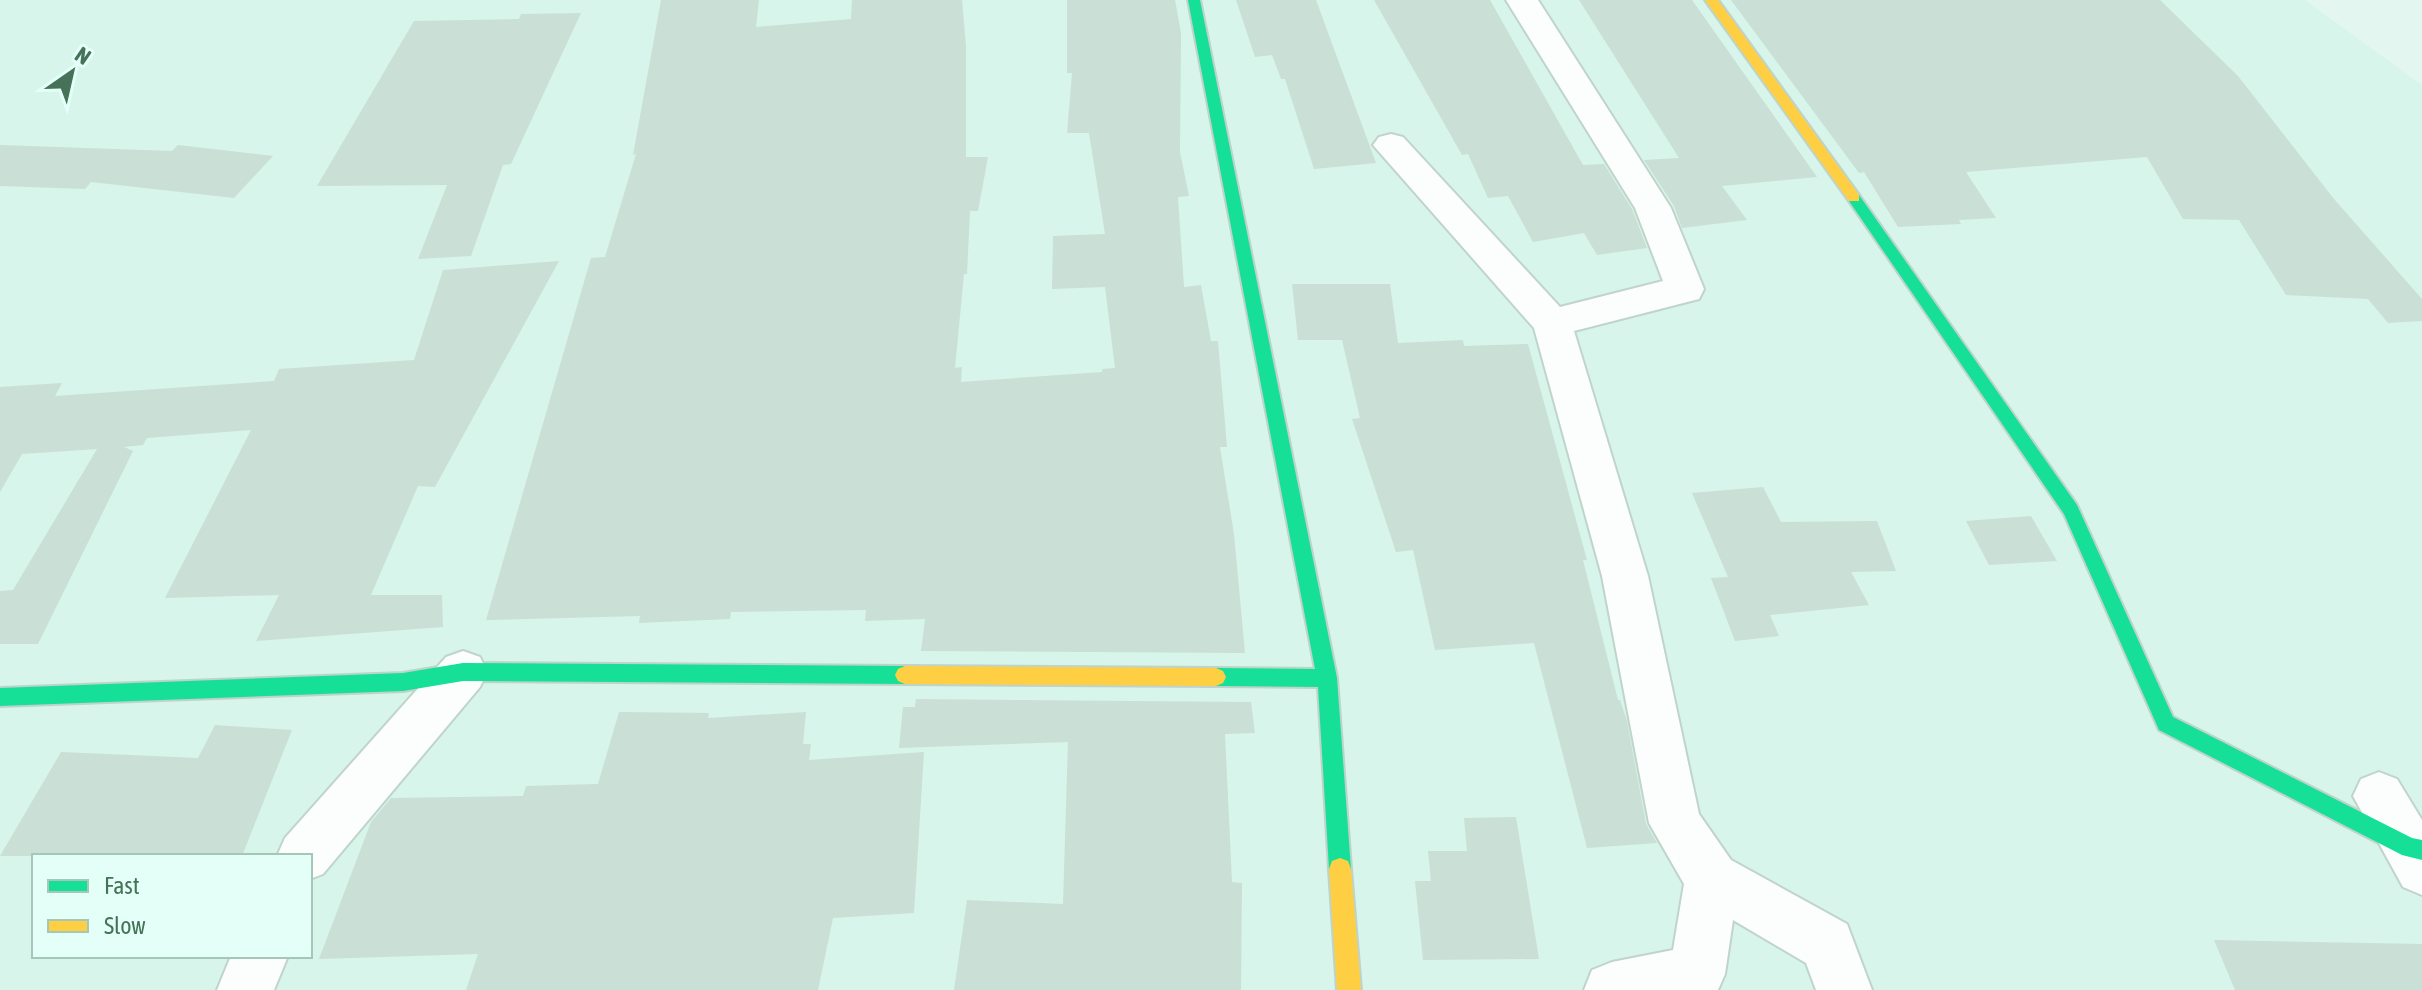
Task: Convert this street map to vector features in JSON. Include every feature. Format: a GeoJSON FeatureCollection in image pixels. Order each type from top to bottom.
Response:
{"type":"FeatureCollection","features":[{"type":"Feature","properties":{"kind":"street"},"geometry":{"type":"LineString","coordinates":[[1194,0],[1327,678],[1349,990]]}},
{"type":"Feature","properties":{"kind":"street"},"geometry":{"type":"LineString","coordinates":[[1522,0],[1653,208],[1685,289],[1552,323]]}},
{"type":"Feature","properties":{"kind":"street"},"geometry":{"type":"LineString","coordinates":[[1711,0],[1855,199],[2071,510],[2166,723],[2418,856]]}},
{"type":"Feature","properties":{"kind":"street"},"geometry":{"type":"LineString","coordinates":[[1391,145],[1552,323],[1625,576],[1675,823],[1712,879],[1827,944],[1844,990]]}},
{"type":"Feature","properties":{"kind":"street"},"geometry":{"type":"LineString","coordinates":[[0,697],[403,682],[463,672],[1327,678]]}},
{"type":"Feature","properties":{"kind":"street"},"geometry":{"type":"LineString","coordinates":[[306,854],[463,672]]}},
{"type":"Feature","properties":{"kind":"street"},"geometry":{"type":"LineString","coordinates":[[2379,796],[2418,856]]}},
{"type":"Feature","properties":{"kind":"street"},"geometry":{"type":"LineString","coordinates":[[1612,990],[1693,982],[1712,879]]}},
{"type":"Feature","properties":{"kind":"street"},"geometry":{"type":"LineString","coordinates":[[245,990],[259,958]]}},
{"type":"Feature","properties":{"kind":"shaded area"},"geometry":{"type":"Polygon","coordinates":[[[0,0],[2305,0],[2422,85],[2422,990],[0,990],[0,0]]]}},
{"type":"Feature","properties":{"kind":"building"},"geometry":{"type":"Polygon","coordinates":[[[661,0],[759,0],[756,27],[851,19],[852,0],[962,0],[966,46],[966,157],[988,157],[978,211],[970,211],[967,274],[964,274],[955,368],[962,367],[961,382],[1102,372],[1102,369],[1115,368],[1105,287],[1052,289],[1053,236],[1105,234],[1089,133],[1067,133],[1072,73],[1067,73],[1067,0],[1175,0],[1181,33],[1180,152],[1189,196],[1178,197],[1184,287],[1201,285],[1211,341],[1218,341],[1227,447],[1220,447],[1234,534],[1245,653],[921,651],[925,619],[865,621],[866,610],[731,612],[730,619],[639,623],[640,616],[486,620],[591,258],[605,257],[636,154],[633,155],[661,0]]]}},
{"type":"Feature","properties":{"kind":"building"},"geometry":{"type":"Polygon","coordinates":[[[1236,0],[1316,0],[1376,163],[1314,169],[1285,79],[1281,79],[1272,55],[1255,57],[1236,0]]]}},
{"type":"Feature","properties":{"kind":"building"},"geometry":{"type":"Polygon","coordinates":[[[1374,0],[1490,0],[1583,165],[1604,164],[1632,209],[1647,248],[1597,255],[1584,233],[1533,242],[1508,196],[1488,198],[1468,154],[1462,155],[1374,0]]]}},
{"type":"Feature","properties":{"kind":"building"},"geometry":{"type":"Polygon","coordinates":[[[1579,0],[1692,0],[1817,177],[1722,186],[1747,220],[1682,228],[1674,206],[1644,160],[1679,158],[1579,0]]]}},
{"type":"Feature","properties":{"kind":"building"},"geometry":{"type":"Polygon","coordinates":[[[1731,0],[2160,0],[2238,76],[2334,199],[2422,299],[2422,321],[2388,323],[2368,299],[2286,295],[2239,220],[2183,219],[2147,157],[1966,172],[1996,218],[1959,220],[1961,224],[1898,227],[1864,172],[1859,173],[1731,0]]]}},
{"type":"Feature","properties":{"kind":"building"},"geometry":{"type":"Polygon","coordinates":[[[581,13],[511,164],[503,165],[471,256],[418,259],[447,185],[317,186],[414,21],[519,19],[521,14],[581,13]]]}},
{"type":"Feature","properties":{"kind":"building"},"geometry":{"type":"Polygon","coordinates":[[[0,145],[172,151],[178,145],[273,156],[234,198],[91,182],[85,189],[0,186],[0,145]]]}},
{"type":"Feature","properties":{"kind":"building"},"geometry":{"type":"Polygon","coordinates":[[[559,261],[435,487],[418,486],[371,595],[442,595],[443,627],[256,641],[279,595],[165,598],[251,430],[147,438],[143,445],[124,447],[133,451],[38,644],[0,644],[0,591],[13,590],[97,449],[22,454],[0,492],[0,387],[62,383],[55,396],[274,381],[279,369],[414,360],[443,270],[559,261]]]}},
{"type":"Feature","properties":{"kind":"building"},"geometry":{"type":"Polygon","coordinates":[[[1292,284],[1390,284],[1398,343],[1463,340],[1464,346],[1528,344],[1587,560],[1583,560],[1618,700],[1627,721],[1646,824],[1657,843],[1587,848],[1534,643],[1435,650],[1413,550],[1396,552],[1352,419],[1360,418],[1342,340],[1298,340],[1292,284]]]}},
{"type":"Feature","properties":{"kind":"building"},"geometry":{"type":"Polygon","coordinates":[[[1763,487],[1781,522],[1877,521],[1896,571],[1851,572],[1869,605],[1770,615],[1779,636],[1735,641],[1711,578],[1728,577],[1692,493],[1763,487]]]}},
{"type":"Feature","properties":{"kind":"building"},"geometry":{"type":"Polygon","coordinates":[[[2031,516],[2057,561],[1989,565],[1966,521],[2031,516]]]}},
{"type":"Feature","properties":{"kind":"building"},"geometry":{"type":"Polygon","coordinates":[[[916,699],[1251,702],[1255,733],[1225,734],[1232,882],[1242,883],[1241,990],[954,990],[967,900],[1063,904],[1068,742],[899,748],[903,707],[915,707],[916,699]]]}},
{"type":"Feature","properties":{"kind":"building"},"geometry":{"type":"Polygon","coordinates":[[[619,712],[709,713],[708,718],[806,712],[803,744],[811,744],[809,760],[924,752],[914,913],[833,918],[818,990],[466,990],[478,954],[319,959],[371,822],[391,798],[523,796],[526,786],[598,784],[619,712]]]}},
{"type":"Feature","properties":{"kind":"building"},"geometry":{"type":"Polygon","coordinates":[[[215,725],[292,730],[243,854],[0,856],[61,752],[198,758],[215,725]]]}},
{"type":"Feature","properties":{"kind":"building"},"geometry":{"type":"Polygon","coordinates":[[[1516,817],[1539,959],[1423,960],[1415,881],[1431,881],[1428,851],[1467,851],[1464,818],[1516,817]]]}},
{"type":"Feature","properties":{"kind":"building"},"geometry":{"type":"Polygon","coordinates":[[[2214,940],[2422,944],[2422,990],[2235,990],[2214,940]]]}},
{"type":"Feature","properties":{"kind":"traffic: fast"},"geometry":{"type":"LineString","coordinates":[[1194,0],[1327,678],[1340,869]]}},
{"type":"Feature","properties":{"kind":"traffic: fast"},"geometry":{"type":"LineString","coordinates":[[1854,198],[2071,510],[2166,723],[2410,848],[2422,850]]}},
{"type":"Feature","properties":{"kind":"traffic: fast"},"geometry":{"type":"LineString","coordinates":[[0,697],[403,682],[463,672],[905,675]]}},
{"type":"Feature","properties":{"kind":"traffic: fast"},"geometry":{"type":"LineString","coordinates":[[1216,677],[1327,678]]}},
{"type":"Feature","properties":{"kind":"traffic: slow"},"geometry":{"type":"LineString","coordinates":[[1711,0],[1854,198]]}},
{"type":"Feature","properties":{"kind":"traffic: slow"},"geometry":{"type":"LineString","coordinates":[[905,675],[1216,677]]}},
{"type":"Feature","properties":{"kind":"traffic: slow"},"geometry":{"type":"LineString","coordinates":[[1340,869],[1349,990]]}}]}
